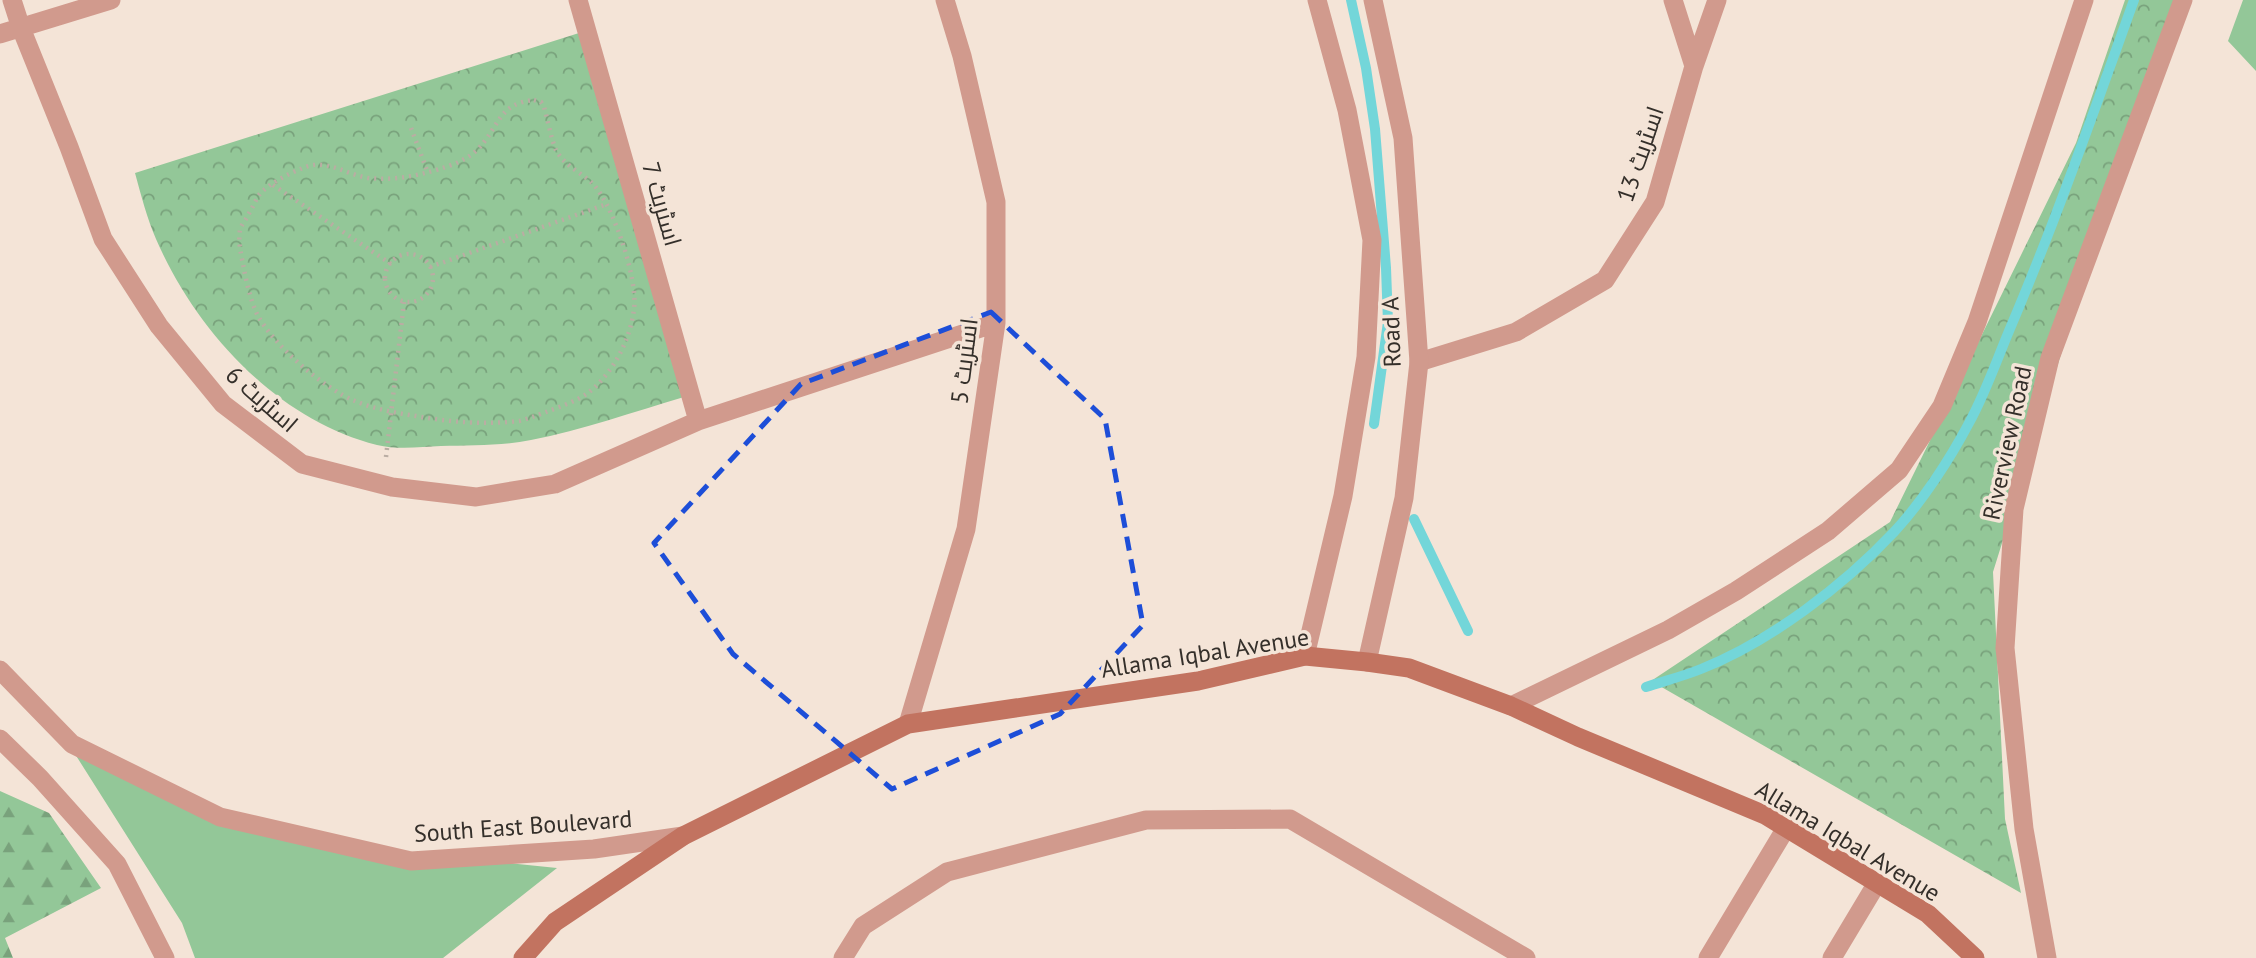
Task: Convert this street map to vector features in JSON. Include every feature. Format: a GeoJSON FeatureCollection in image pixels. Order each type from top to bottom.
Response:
{"type":"FeatureCollection","features":[{"type":"Feature","properties":{"kind":"main road","name":"Allama Iqbal Avenue"},"geometry":{"type":"LineString","coordinates":[[523,958],[555,922],[683,836],[908,724],[1198,681],[1305,656],[1409,668],[1511,706],[1765,816],[1928,914],[1975,958]]}},
{"type":"Feature","properties":{"kind":"street","name":"اسٹریٹ 6"},"geometry":{"type":"LineString","coordinates":[[12,0],[103,239],[159,327],[223,404],[302,464],[382,485],[476,497],[555,484],[698,421],[996,323]]}},
{"type":"Feature","properties":{"kind":"street"},"geometry":{"type":"LineString","coordinates":[[0,34],[111,0]]}},
{"type":"Feature","properties":{"kind":"street","name":"اسٹریٹ 7"},"geometry":{"type":"LineString","coordinates":[[578,0],[698,421]]}},
{"type":"Feature","properties":{"kind":"street","name":"اسٹریٹ 5"},"geometry":{"type":"LineString","coordinates":[[908,724],[966,529],[996,323],[996,202],[962,56],[945,0]]}},
{"type":"Feature","properties":{"kind":"street","name":"Road A"},"geometry":{"type":"LineString","coordinates":[[1305,656],[1343,496],[1366,356],[1371,240],[1347,110],[1317,0]]}},
{"type":"Feature","properties":{"kind":"street","name":"Road A"},"geometry":{"type":"LineString","coordinates":[[1367,662],[1404,498],[1419,362],[1403,138],[1373,0]]}},
{"type":"Feature","properties":{"kind":"street"},"geometry":{"type":"LineString","coordinates":[[1672,0],[1694,66]]}},
{"type":"Feature","properties":{"kind":"street","name":"اسٹریٹ 13"},"geometry":{"type":"LineString","coordinates":[[1419,362],[1516,332],[1605,281],[1655,202],[1694,66],[1717,0]]}},
{"type":"Feature","properties":{"kind":"street"},"geometry":{"type":"LineString","coordinates":[[1511,706],[1668,630],[1736,591],[1829,531],[1899,470],[1942,406],[1977,322],[2084,0]]}},
{"type":"Feature","properties":{"kind":"street","name":"Riverview Road"},"geometry":{"type":"LineString","coordinates":[[2047,958],[2024,829],[2005,648],[2014,509],[2050,358],[2183,0]]}},
{"type":"Feature","properties":{"kind":"street","name":"South East Boulevard"},"geometry":{"type":"LineString","coordinates":[[0,670],[72,744],[220,817],[411,861],[594,849],[683,836]]}},
{"type":"Feature","properties":{"kind":"street"},"geometry":{"type":"LineString","coordinates":[[0,739],[40,778],[117,864],[165,958]]}},
{"type":"Feature","properties":{"kind":"street"},"geometry":{"type":"LineString","coordinates":[[843,958],[863,926],[947,872],[1146,820],[1290,819],[1526,958]]}},
{"type":"Feature","properties":{"kind":"street"},"geometry":{"type":"LineString","coordinates":[[1709,958],[1786,828]]}},
{"type":"Feature","properties":{"kind":"street"},"geometry":{"type":"LineString","coordinates":[[1832,958],[1877,883]]}},
{"type":"Feature","properties":{"kind":"path"},"geometry":{"type":"LineString","coordinates":[[521,101],[541,102],[555,149],[568,164],[596,187],[617,228],[628,262],[634,285],[634,308],[629,330],[614,365],[586,394],[522,420],[479,423],[432,419],[391,412],[355,401],[328,386],[288,352],[258,315],[243,267],[240,228],[260,194],[273,185],[304,167],[322,162],[346,173],[377,178],[428,173],[464,159],[477,150],[510,107],[521,101]]}},
{"type":"Feature","properties":{"kind":"path"},"geometry":{"type":"LineString","coordinates":[[411,128],[428,173]]}},
{"type":"Feature","properties":{"kind":"path"},"geometry":{"type":"LineString","coordinates":[[273,185],[391,264]]}},
{"type":"Feature","properties":{"kind":"path"},"geometry":{"type":"LineString","coordinates":[[430,267],[634,194]]}},
{"type":"Feature","properties":{"kind":"path"},"geometry":{"type":"LineString","coordinates":[[403,255],[411,255],[419,257],[430,267],[433,282],[426,296],[411,302],[396,298],[387,286],[387,270],[391,264],[403,255]]}},
{"type":"Feature","properties":{"kind":"path"},"geometry":{"type":"LineString","coordinates":[[382,485],[404,302]]}},
{"type":"Feature","properties":{"kind":"highlighted area"},"geometry":{"type":"Polygon","coordinates":[[[991,312],[1105,419],[1143,625],[1060,714],[892,789],[733,654],[654,543],[801,384],[991,312]]]}},
{"type":"Feature","properties":{"kind":"green space"},"geometry":{"type":"Polygon","coordinates":[[[2125,0],[2176,0],[2112,191],[1993,572],[2005,819],[2021,893],[1651,681],[1890,522],[2076,143],[2125,0]]]}},
{"type":"Feature","properties":{"kind":"green space"},"geometry":{"type":"Polygon","coordinates":[[[2243,0],[2256,0],[2256,71],[2228,41],[2243,0]]]}},
{"type":"Feature","properties":{"kind":"green space"},"geometry":{"type":"Polygon","coordinates":[[[579,33],[684,397],[588,426],[520,442],[385,447],[340,433],[306,415],[274,393],[244,367],[217,338],[173,273],[153,231],[135,173],[579,33]]]}},
{"type":"Feature","properties":{"kind":"green space"},"geometry":{"type":"Polygon","coordinates":[[[75,754],[281,840],[557,868],[443,958],[195,958],[182,923],[75,754]]]}},
{"type":"Feature","properties":{"kind":"green space"},"geometry":{"type":"Polygon","coordinates":[[[0,791],[49,813],[101,888],[5,938],[13,958],[0,958],[0,791]]]}},
{"type":"Feature","properties":{"kind":"waterway"},"geometry":{"type":"LineString","coordinates":[[1351,0],[1366,68],[1375,129],[1386,268],[1388,322],[1374,424]]}},
{"type":"Feature","properties":{"kind":"waterway"},"geometry":{"type":"LineString","coordinates":[[1646,687],[1694,672],[1779,628],[1829,592],[1874,552],[1925,494],[1961,437],[1985,389],[2058,208],[2134,0]]}},
{"type":"Feature","properties":{"kind":"waterway"},"geometry":{"type":"LineString","coordinates":[[1414,519],[1468,631]]}}]}
